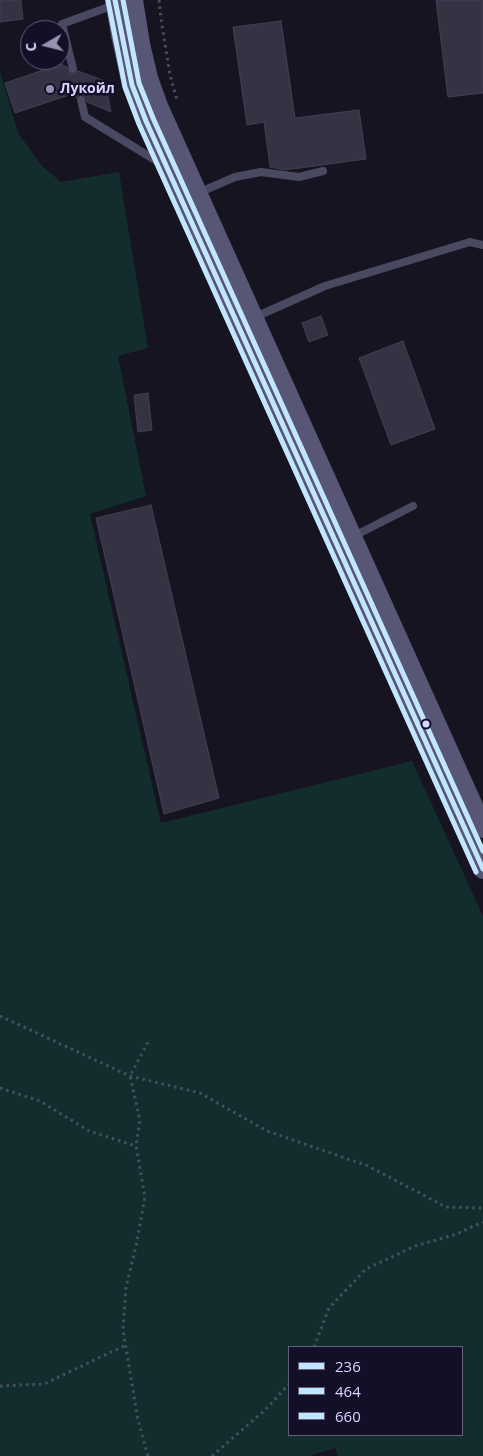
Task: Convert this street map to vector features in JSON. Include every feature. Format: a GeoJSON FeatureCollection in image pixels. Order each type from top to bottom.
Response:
{"type":"FeatureCollection","features":[{"type":"Feature","properties":{"kind":"main road"},"geometry":{"type":"LineString","coordinates":[[121,1],[132,85],[146,121],[166,166],[245,322],[344,541],[479,828],[483,868]]}},
{"type":"Feature","properties":{"kind":"main road"},"geometry":{"type":"LineString","coordinates":[[121,1],[140,44],[148,78],[158,106],[196,194],[245,322]]}},
{"type":"Feature","properties":{"kind":"lane"},"geometry":{"type":"LineString","coordinates":[[74,69],[62,24],[121,1]]}},
{"type":"Feature","properties":{"kind":"lane"},"geometry":{"type":"LineString","coordinates":[[81,100],[86,117],[166,166]]}},
{"type":"Feature","properties":{"kind":"lane"},"geometry":{"type":"LineString","coordinates":[[196,194],[235,177],[261,172],[299,177],[323,171]]}},
{"type":"Feature","properties":{"kind":"lane"},"geometry":{"type":"LineString","coordinates":[[245,322],[326,286],[470,242],[483,245]]}},
{"type":"Feature","properties":{"kind":"lane"},"geometry":{"type":"LineString","coordinates":[[344,541],[413,506]]}},
{"type":"Feature","properties":{"kind":"path"},"geometry":{"type":"LineString","coordinates":[[159,0],[160,19],[170,75]]}},
{"type":"Feature","properties":{"kind":"path"},"geometry":{"type":"LineString","coordinates":[[0,1016],[130,1076],[200,1093],[267,1131],[368,1166],[446,1207],[483,1208]]}},
{"type":"Feature","properties":{"kind":"path"},"geometry":{"type":"LineString","coordinates":[[148,1456],[138,1420],[123,1330],[126,1287],[145,1197],[136,1146],[140,1120],[130,1076],[149,1040]]}},
{"type":"Feature","properties":{"kind":"path"},"geometry":{"type":"LineString","coordinates":[[0,1088],[40,1101],[89,1131],[136,1146]]}},
{"type":"Feature","properties":{"kind":"path"},"geometry":{"type":"LineString","coordinates":[[314,1346],[329,1308],[366,1269],[415,1246],[454,1235],[483,1222]]}},
{"type":"Feature","properties":{"kind":"path"},"geometry":{"type":"LineString","coordinates":[[0,1386],[44,1384],[126,1346]]}},
{"type":"Feature","properties":{"kind":"path"},"geometry":{"type":"LineString","coordinates":[[212,1456],[265,1410],[288,1385]]}},
{"type":"Feature","properties":{"kind":"green space"},"geometry":{"type":"Polygon","coordinates":[[[0,71],[18,133],[42,166],[61,182],[119,172],[148,348],[118,356],[146,496],[90,514],[161,823],[412,761],[483,916],[483,1456],[338,1456],[335,1448],[309,1456],[0,1456],[0,71]]]}},
{"type":"Feature","properties":{"kind":"building"},"geometry":{"type":"Polygon","coordinates":[[[0,0],[21,0],[23,19],[0,22],[0,0]]]}},
{"type":"Feature","properties":{"kind":"building"},"geometry":{"type":"Polygon","coordinates":[[[436,0],[483,0],[483,93],[448,97],[436,0]]]}},
{"type":"Feature","properties":{"kind":"building"},"geometry":{"type":"Polygon","coordinates":[[[281,21],[295,118],[359,110],[366,159],[285,170],[270,167],[264,122],[247,125],[233,27],[281,21]]]}},
{"type":"Feature","properties":{"kind":"building"},"geometry":{"type":"Polygon","coordinates":[[[43,70],[69,70],[71,74],[75,74],[78,71],[105,81],[111,112],[87,102],[85,97],[80,94],[76,98],[69,95],[15,113],[5,83],[43,70]]]}},
{"type":"Feature","properties":{"kind":"building"},"geometry":{"type":"Polygon","coordinates":[[[321,316],[328,335],[309,342],[302,323],[321,316]]]}},
{"type":"Feature","properties":{"kind":"building"},"geometry":{"type":"Polygon","coordinates":[[[403,341],[435,429],[391,445],[359,358],[403,341]]]}},
{"type":"Feature","properties":{"kind":"building"},"geometry":{"type":"Polygon","coordinates":[[[148,393],[152,430],[138,432],[134,395],[148,393]]]}},
{"type":"Feature","properties":{"kind":"building"},"geometry":{"type":"Polygon","coordinates":[[[151,505],[219,798],[164,814],[96,518],[151,505]]]}},
{"type":"Feature","properties":{"kind":"transit line","name":"236"},"geometry":{"type":"LineString","coordinates":[[115,0],[132,85],[146,121],[483,869]]}},
{"type":"Feature","properties":{"kind":"transit line","name":"660"},"geometry":{"type":"LineString","coordinates":[[123,0],[139,83],[153,118],[483,851]]}},
{"type":"Feature","properties":{"kind":"transit line","name":"464"},"geometry":{"type":"LineString","coordinates":[[108,1],[125,87],[139,124],[476,872]]}},
{"type":"Feature","properties":{"kind":"place","name":"Лукойл"},"geometry":{"type":"Point","coordinates":[50,89]}}]}
